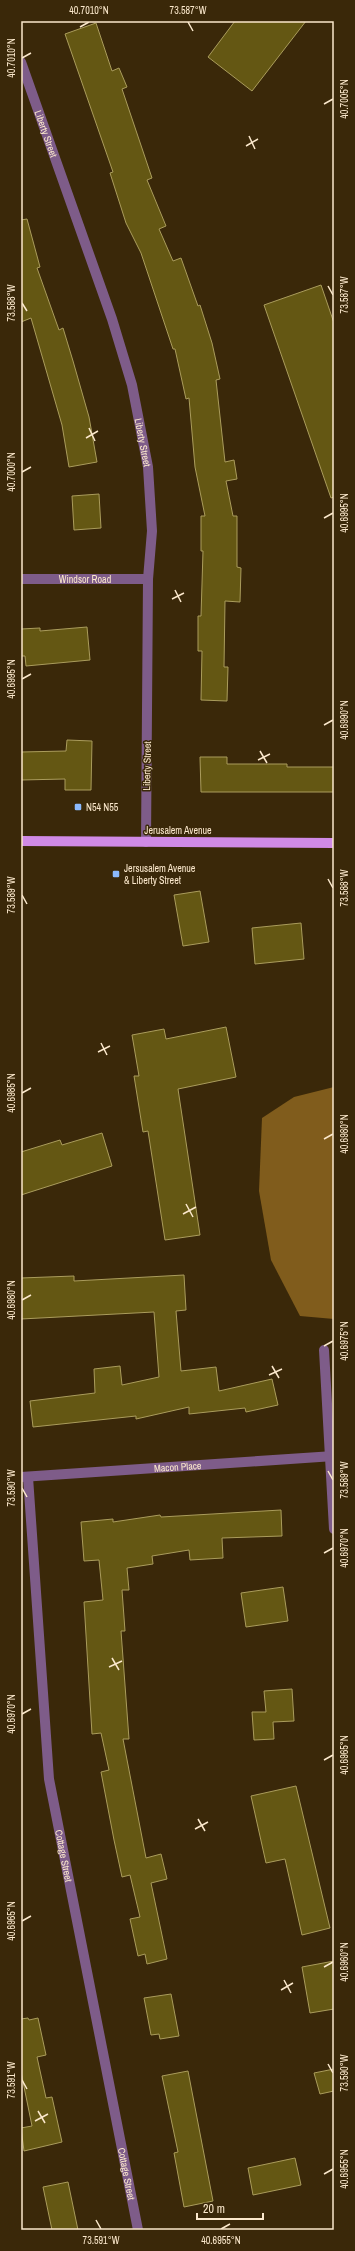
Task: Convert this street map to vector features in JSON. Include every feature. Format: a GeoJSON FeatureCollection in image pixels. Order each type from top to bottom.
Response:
{"type":"FeatureCollection","features":[{"type":"Feature","properties":{"kind":"main road","name":"Jerusalem Avenue"},"geometry":{"type":"LineString","coordinates":[[21,841],[334,843]]}},
{"type":"Feature","properties":{"kind":"street","name":"Liberty Street"},"geometry":{"type":"LineString","coordinates":[[21,62],[112,319],[132,385],[148,467],[152,531],[148,579],[146,842]]}},
{"type":"Feature","properties":{"kind":"street","name":"Windsor Road"},"geometry":{"type":"LineString","coordinates":[[21,579],[148,579]]}},
{"type":"Feature","properties":{"kind":"street"},"geometry":{"type":"LineString","coordinates":[[324,1350],[332,1456],[334,1529]]}},
{"type":"Feature","properties":{"kind":"street","name":"Macon Place"},"geometry":{"type":"LineString","coordinates":[[24,1477],[332,1456]]}},
{"type":"Feature","properties":{"kind":"street","name":"Cottage Street"},"geometry":{"type":"LineString","coordinates":[[24,1477],[49,1779],[138,2230]]}},
{"type":"Feature","properties":{"kind":"shaded area"},"geometry":{"type":"Polygon","coordinates":[[[334,1087],[334,1319],[300,1316],[271,1260],[259,1191],[262,1118],[294,1097],[334,1087]]]}},
{"type":"Feature","properties":{"kind":"building"},"geometry":{"type":"Polygon","coordinates":[[[235,21],[306,21],[252,91],[208,57],[235,21]]]}},
{"type":"Feature","properties":{"kind":"building"},"geometry":{"type":"Polygon","coordinates":[[[96,23],[112,71],[119,68],[127,87],[122,89],[152,178],[147,180],[166,226],[159,229],[173,261],[181,258],[198,306],[200,305],[212,343],[220,379],[216,380],[225,462],[234,460],[237,479],[226,481],[233,516],[237,516],[237,567],[241,568],[240,602],[225,601],[224,667],[228,667],[227,701],[201,700],[202,651],[198,651],[198,616],[201,616],[203,551],[201,551],[201,516],[205,516],[195,467],[189,398],[186,399],[175,349],[173,349],[141,253],[126,223],[110,173],[113,172],[65,34],[96,23]]]}},
{"type":"Feature","properties":{"kind":"building"},"geometry":{"type":"Polygon","coordinates":[[[27,219],[40,267],[37,268],[59,330],[63,328],[73,361],[89,417],[97,462],[69,467],[62,425],[31,318],[21,322],[21,220],[27,219]]]}},
{"type":"Feature","properties":{"kind":"building"},"geometry":{"type":"Polygon","coordinates":[[[321,285],[334,323],[334,497],[331,498],[264,305],[321,285]]]}},
{"type":"Feature","properties":{"kind":"building"},"geometry":{"type":"Polygon","coordinates":[[[99,494],[101,528],[74,530],[72,496],[99,494]]]}},
{"type":"Feature","properties":{"kind":"building"},"geometry":{"type":"Polygon","coordinates":[[[87,627],[90,660],[26,666],[25,656],[21,656],[21,629],[40,628],[40,631],[87,627]]]}},
{"type":"Feature","properties":{"kind":"building"},"geometry":{"type":"Polygon","coordinates":[[[67,740],[92,741],[91,790],[65,790],[65,779],[21,780],[21,752],[66,751],[67,740]]]}},
{"type":"Feature","properties":{"kind":"building"},"geometry":{"type":"Polygon","coordinates":[[[200,757],[227,757],[227,764],[287,764],[287,767],[334,767],[334,792],[201,792],[200,757]]]}},
{"type":"Feature","properties":{"kind":"building"},"geometry":{"type":"Polygon","coordinates":[[[200,891],[209,942],[183,946],[174,895],[200,891]]]}},
{"type":"Feature","properties":{"kind":"building"},"geometry":{"type":"Polygon","coordinates":[[[301,923],[304,959],[255,964],[252,928],[301,923]]]}},
{"type":"Feature","properties":{"kind":"building"},"geometry":{"type":"Polygon","coordinates":[[[226,1027],[236,1077],[178,1089],[200,1235],[165,1240],[148,1131],[143,1132],[134,1076],[139,1076],[132,1035],[164,1029],[166,1039],[226,1027]]]}},
{"type":"Feature","properties":{"kind":"building"},"geometry":{"type":"Polygon","coordinates":[[[102,1133],[112,1166],[21,1195],[21,1152],[60,1140],[62,1145],[102,1133]]]}},
{"type":"Feature","properties":{"kind":"building"},"geometry":{"type":"Polygon","coordinates":[[[184,1275],[186,1310],[176,1311],[181,1371],[216,1367],[219,1391],[272,1379],[278,1405],[246,1412],[245,1408],[189,1414],[189,1407],[136,1419],[136,1416],[33,1427],[30,1401],[95,1393],[94,1369],[120,1366],[122,1385],[159,1377],[154,1312],[21,1319],[21,1278],[74,1276],[74,1281],[184,1275]]]}},
{"type":"Feature","properties":{"kind":"building"},"geometry":{"type":"Polygon","coordinates":[[[281,1510],[282,1536],[222,1538],[223,1558],[190,1560],[189,1550],[152,1556],[153,1564],[127,1568],[129,1590],[122,1590],[125,1631],[121,1631],[129,1739],[123,1739],[146,1858],[161,1854],[167,1879],[151,1883],[167,1959],[147,1964],[145,1954],[138,1956],[130,1919],[140,1917],[130,1875],[122,1877],[114,1840],[101,1772],[109,1770],[101,1733],[92,1734],[84,1602],[103,1600],[99,1560],[84,1561],[81,1522],[113,1519],[113,1522],[160,1515],[161,1517],[281,1510]]]}},
{"type":"Feature","properties":{"kind":"building"},"geometry":{"type":"Polygon","coordinates":[[[283,1587],[288,1621],[246,1627],[241,1593],[283,1587]]]}},
{"type":"Feature","properties":{"kind":"building"},"geometry":{"type":"Polygon","coordinates":[[[292,1689],[294,1721],[273,1722],[274,1739],[254,1740],[252,1712],[266,1712],[264,1691],[292,1689]]]}},
{"type":"Feature","properties":{"kind":"building"},"geometry":{"type":"Polygon","coordinates":[[[296,1786],[330,1928],[302,1935],[285,1859],[266,1863],[251,1796],[296,1786]]]}},
{"type":"Feature","properties":{"kind":"building"},"geometry":{"type":"Polygon","coordinates":[[[334,1961],[334,2009],[310,2013],[302,1967],[334,1961]]]}},
{"type":"Feature","properties":{"kind":"building"},"geometry":{"type":"Polygon","coordinates":[[[171,1994],[179,2036],[160,2039],[159,2034],[151,2035],[144,1998],[171,1994]]]}},
{"type":"Feature","properties":{"kind":"building"},"geometry":{"type":"Polygon","coordinates":[[[28,2018],[29,2020],[38,2018],[46,2055],[37,2057],[46,2098],[52,2097],[62,2142],[24,2151],[21,2128],[32,2126],[21,2072],[21,2019],[28,2018]]]}},
{"type":"Feature","properties":{"kind":"building"},"geometry":{"type":"Polygon","coordinates":[[[334,2069],[334,2091],[320,2094],[314,2073],[334,2069]]]}},
{"type":"Feature","properties":{"kind":"building"},"geometry":{"type":"Polygon","coordinates":[[[188,2071],[213,2201],[184,2207],[174,2153],[178,2152],[162,2076],[188,2071]]]}},
{"type":"Feature","properties":{"kind":"building"},"geometry":{"type":"Polygon","coordinates":[[[295,2158],[301,2185],[253,2195],[248,2168],[295,2158]]]}},
{"type":"Feature","properties":{"kind":"building"},"geometry":{"type":"Polygon","coordinates":[[[68,2182],[78,2230],[52,2230],[43,2187],[68,2182]]]}},
{"type":"Feature","properties":{"kind":"place","name":"N54 N55"},"geometry":{"type":"Point","coordinates":[78,807]}},
{"type":"Feature","properties":{"kind":"place","name":"Jersusalem Avenue & Liberty Street"},"geometry":{"type":"Point","coordinates":[116,874]}}]}
